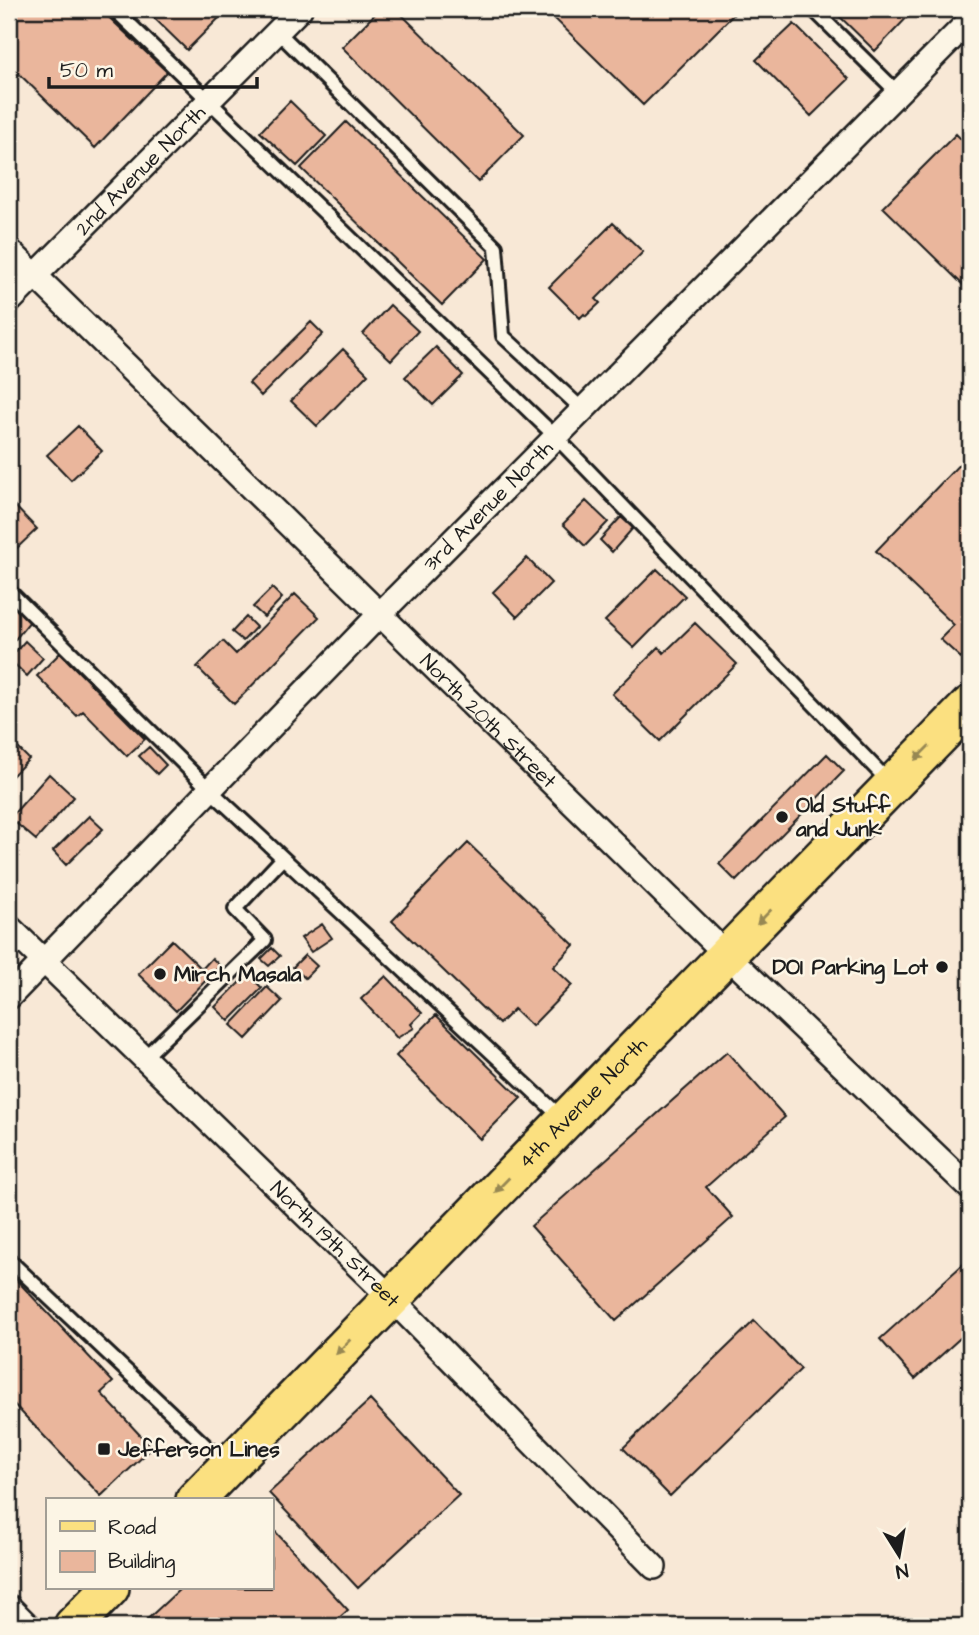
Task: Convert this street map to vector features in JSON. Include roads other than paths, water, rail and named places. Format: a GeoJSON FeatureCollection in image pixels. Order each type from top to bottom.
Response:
{"type":"FeatureCollection","features":[{"type":"Feature","properties":{"kind":"main road","name":"4th Avenue North"},"geometry":{"type":"LineString","coordinates":[[197,1498],[970,705]]}},
{"type":"Feature","properties":{"kind":"main road"},"geometry":{"type":"LineString","coordinates":[[73,1626],[108,1590]]}},
{"type":"Feature","properties":{"kind":"street","name":"2nd Avenue North"},"geometry":{"type":"LineString","coordinates":[[9,302],[300,9]]}},
{"type":"Feature","properties":{"kind":"street","name":"3rd Avenue North"},"geometry":{"type":"LineString","coordinates":[[9,997],[381,613],[970,20]]}},
{"type":"Feature","properties":{"kind":"street","name":"North 20th Street"},"geometry":{"type":"LineString","coordinates":[[9,250],[727,955],[970,1188]]}},
{"type":"Feature","properties":{"kind":"street","name":"North 19th Street"},"geometry":{"type":"LineString","coordinates":[[9,927],[391,1298],[654,1567]]}},
{"type":"Feature","properties":{"kind":"street"},"geometry":{"type":"LineString","coordinates":[[9,1607],[28,1626]]}},
{"type":"Feature","properties":{"kind":"lane"},"geometry":{"type":"LineString","coordinates":[[114,9],[556,437],[891,784]]}},
{"type":"Feature","properties":{"kind":"lane"},"geometry":{"type":"LineString","coordinates":[[813,9],[898,93]]}},
{"type":"Feature","properties":{"kind":"lane"},"geometry":{"type":"LineString","coordinates":[[277,31],[496,247],[503,336],[583,410]]}},
{"type":"Feature","properties":{"kind":"lane"},"geometry":{"type":"LineString","coordinates":[[9,591],[210,790],[565,1121]]}},
{"type":"Feature","properties":{"kind":"lane"},"geometry":{"type":"LineString","coordinates":[[144,1058],[265,940],[234,909],[283,858]]}},
{"type":"Feature","properties":{"kind":"lane"},"geometry":{"type":"LineString","coordinates":[[9,1260],[228,1466]]}},
{"type":"Feature","properties":{"kind":"place","name":"Old Stuff and Junk"},"geometry":{"type":"Point","coordinates":[782,817]}},
{"type":"Feature","properties":{"kind":"place","name":"DOI Parking Lot"},"geometry":{"type":"Point","coordinates":[942,967]}},
{"type":"Feature","properties":{"kind":"place","name":"Mirch Masala"},"geometry":{"type":"Point","coordinates":[160,974]}},
{"type":"Feature","properties":{"kind":"place","name":"Jefferson Lines"},"geometry":{"type":"Point","coordinates":[104,1449]}}]}
